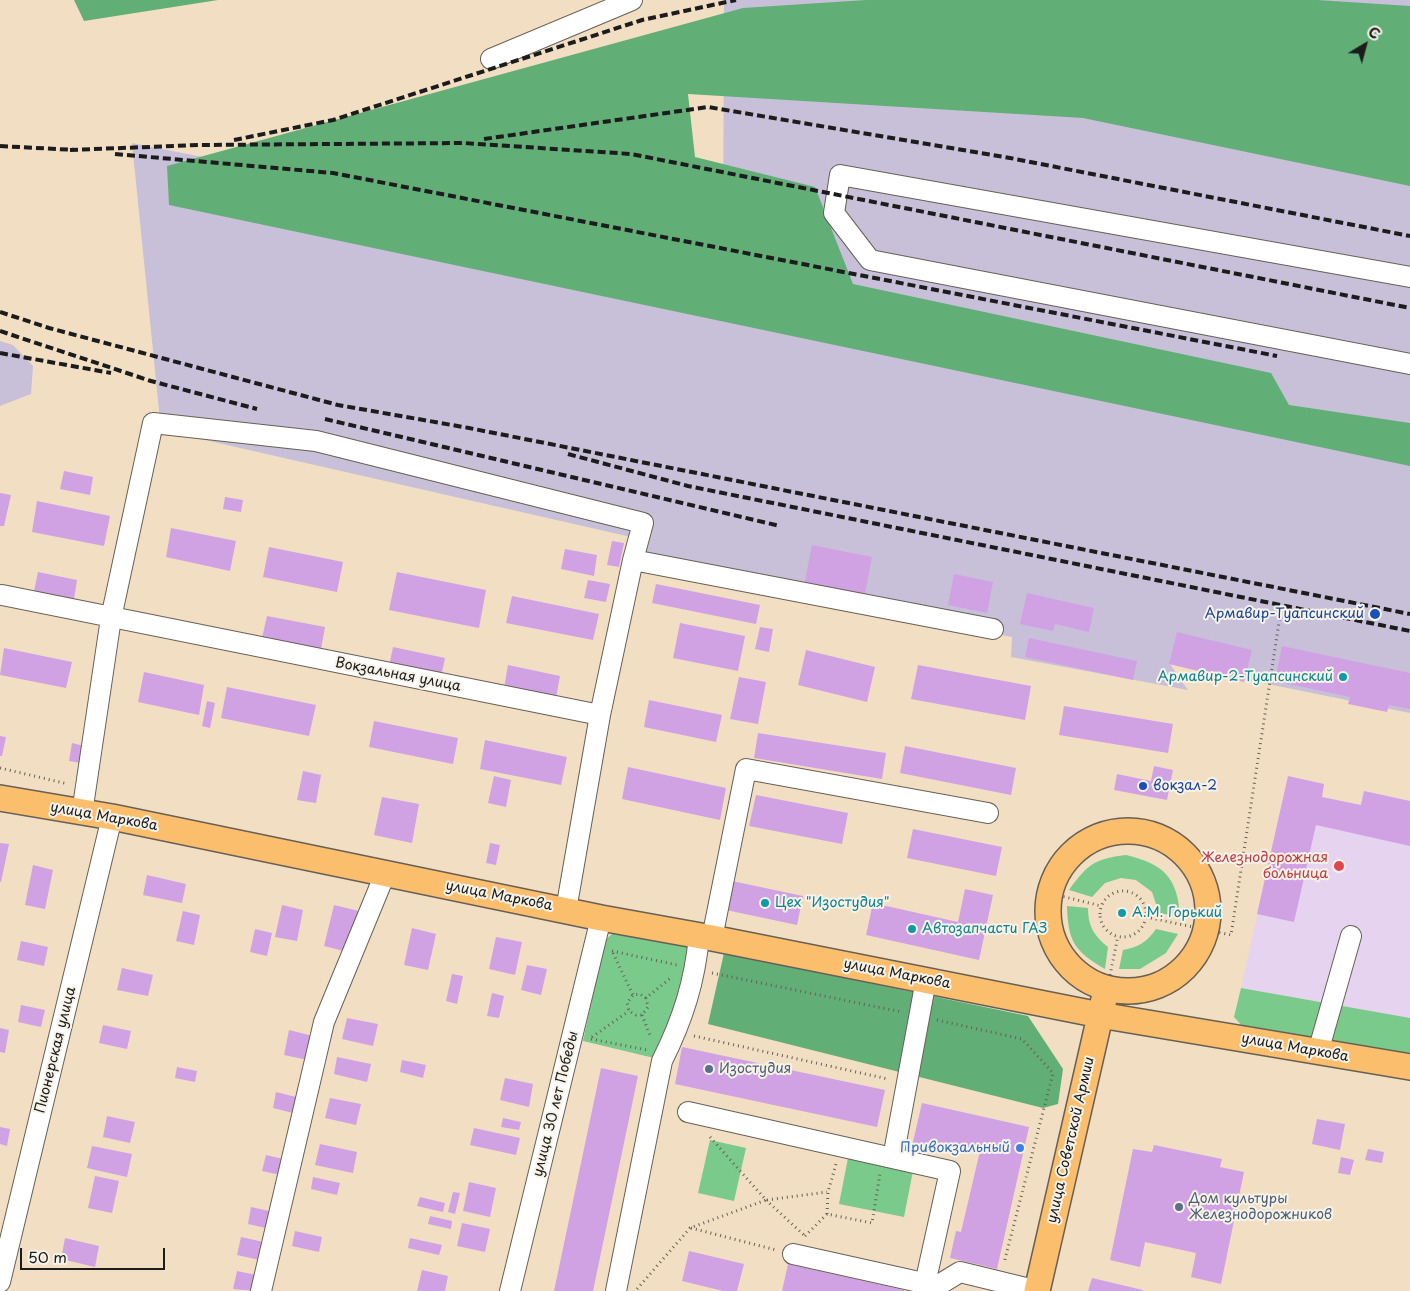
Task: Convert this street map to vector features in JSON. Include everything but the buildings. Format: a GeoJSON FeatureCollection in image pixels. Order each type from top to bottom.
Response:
{"type":"FeatureCollection","features":[{"type":"Feature","properties":{"kind":"main road","name":"улица Маркова"},"geometry":{"type":"LineString","coordinates":[[0,798],[112,817],[601,918],[1100,1015],[1410,1067]]}},
{"type":"Feature","properties":{"kind":"main road"},"geometry":{"type":"LineString","coordinates":[[1121,831],[1146,833],[1170,842],[1189,859],[1198,873],[1202,880],[1208,905],[1206,930],[1199,950],[1190,962],[1169,981],[1149,989],[1128,992],[1107,989],[1084,979],[1065,963],[1053,942],[1047,918],[1049,893],[1058,870],[1075,850],[1089,841],[1096,837],[1121,831]]}},
{"type":"Feature","properties":{"kind":"main road","name":"улица Советской Армии"},"geometry":{"type":"LineString","coordinates":[[1038,1291],[1107,989]]}},
{"type":"Feature","properties":{"kind":"street"},"geometry":{"type":"LineString","coordinates":[[491,59],[632,0]]}},
{"type":"Feature","properties":{"kind":"street"},"geometry":{"type":"LineString","coordinates":[[1410,277],[840,175],[834,213],[870,260],[1410,364]]}},
{"type":"Feature","properties":{"kind":"street"},"geometry":{"type":"LineString","coordinates":[[82,813],[111,618],[153,423],[316,441],[643,522],[600,715],[566,910]]}},
{"type":"Feature","properties":{"kind":"street"},"geometry":{"type":"LineString","coordinates":[[633,560],[993,629]]}},
{"type":"Feature","properties":{"kind":"street","name":"Вокзальная улица"},"geometry":{"type":"LineString","coordinates":[[2,595],[600,715]]}},
{"type":"Feature","properties":{"kind":"street"},"geometry":{"type":"LineString","coordinates":[[616,1291],[662,1060],[676,1032],[706,937],[746,769],[988,813]]}},
{"type":"Feature","properties":{"kind":"street","name":"Пионерская улица"},"geometry":{"type":"LineString","coordinates":[[0,1282],[112,817]]}},
{"type":"Feature","properties":{"kind":"street"},"geometry":{"type":"LineString","coordinates":[[261,1291],[324,1022],[384,874]]}},
{"type":"Feature","properties":{"kind":"street","name":"улица 30 лет Победы"},"geometry":{"type":"LineString","coordinates":[[510,1291],[569,1050],[603,950],[601,918]]}},
{"type":"Feature","properties":{"kind":"street"},"geometry":{"type":"LineString","coordinates":[[1318,1052],[1351,936]]}},
{"type":"Feature","properties":{"kind":"street"},"geometry":{"type":"LineString","coordinates":[[888,1157],[907,1084],[926,980]]}},
{"type":"Feature","properties":{"kind":"street"},"geometry":{"type":"LineString","coordinates":[[688,1112],[950,1171],[924,1284]]}},
{"type":"Feature","properties":{"kind":"street"},"geometry":{"type":"LineString","coordinates":[[793,1254],[937,1286],[960,1272],[1038,1291]]}},
{"type":"Feature","properties":{"kind":"path"},"geometry":{"type":"LineString","coordinates":[[1146,917],[1232,935],[1280,616]]}},
{"type":"Feature","properties":{"kind":"path"},"geometry":{"type":"LineString","coordinates":[[1129,891],[1142,901],[1146,917],[1143,926],[1137,933],[1128,937],[1118,936],[1105,928],[1100,914],[1101,906],[1112,894],[1129,891]]}},
{"type":"Feature","properties":{"kind":"path"},"geometry":{"type":"LineString","coordinates":[[1049,893],[1101,906]]}},
{"type":"Feature","properties":{"kind":"path"},"geometry":{"type":"LineString","coordinates":[[1107,989],[1118,936]]}},
{"type":"Feature","properties":{"kind":"path"},"geometry":{"type":"LineString","coordinates":[[603,950],[610,961]]}},
{"type":"Feature","properties":{"kind":"path"},"geometry":{"type":"LineString","coordinates":[[603,950],[685,967]]}},
{"type":"Feature","properties":{"kind":"path"},"geometry":{"type":"LineString","coordinates":[[603,950],[632,995]]}},
{"type":"Feature","properties":{"kind":"path"},"geometry":{"type":"LineString","coordinates":[[646,998],[677,973]]}},
{"type":"Feature","properties":{"kind":"path"},"geometry":{"type":"LineString","coordinates":[[632,995],[640,994],[646,998],[648,1007],[642,1015]]}},
{"type":"Feature","properties":{"kind":"path"},"geometry":{"type":"LineString","coordinates":[[632,995],[627,1003],[629,1011],[636,1015],[642,1015]]}},
{"type":"Feature","properties":{"kind":"path"},"geometry":{"type":"LineString","coordinates":[[569,1050],[629,1011]]}},
{"type":"Feature","properties":{"kind":"path"},"geometry":{"type":"LineString","coordinates":[[642,1015],[652,1042]]}},
{"type":"Feature","properties":{"kind":"path"},"geometry":{"type":"LineString","coordinates":[[590,1038],[592,1028]]}},
{"type":"Feature","properties":{"kind":"path"},"geometry":{"type":"LineString","coordinates":[[676,1032],[907,1084]]}},
{"type":"Feature","properties":{"kind":"path"},"geometry":{"type":"LineString","coordinates":[[590,1038],[656,1052]]}},
{"type":"Feature","properties":{"kind":"path"},"geometry":{"type":"LineString","coordinates":[[688,1112],[766,1200],[811,1242]]}},
{"type":"Feature","properties":{"kind":"path"},"geometry":{"type":"LineString","coordinates":[[805,1236],[827,1214],[828,1192],[840,1147]]}},
{"type":"Feature","properties":{"kind":"path"},"geometry":{"type":"LineString","coordinates":[[827,1214],[872,1223],[888,1157]]}},
{"type":"Feature","properties":{"kind":"path"},"geometry":{"type":"LineString","coordinates":[[635,1291],[690,1228],[766,1200],[828,1192]]}},
{"type":"Feature","properties":{"kind":"path"},"geometry":{"type":"LineString","coordinates":[[690,1228],[793,1254]]}},
{"type":"Feature","properties":{"kind":"shaded area"},"geometry":{"type":"Polygon","coordinates":[[[724,0],[1410,0],[1410,713],[1170,664],[1188,690],[1011,657],[1012,637],[642,570],[631,537],[161,430],[132,143],[723,260],[724,0]]]}},
{"type":"Feature","properties":{"kind":"shaded area"},"geometry":{"type":"Polygon","coordinates":[[[0,341],[13,345],[33,366],[31,394],[0,406],[0,341]]]}},
{"type":"Feature","properties":{"kind":"shaded area","name":"Железнодорожная больница"},"geometry":{"type":"Polygon","coordinates":[[[1288,776],[1324,784],[1322,797],[1360,805],[1364,791],[1410,801],[1410,1018],[1241,988],[1288,776]]]}},
{"type":"Feature","properties":{"kind":"green space"},"geometry":{"type":"Polygon","coordinates":[[[74,0],[218,0],[84,21],[74,0]]]}},
{"type":"Feature","properties":{"kind":"green space"},"geometry":{"type":"Polygon","coordinates":[[[866,0],[1317,0],[1410,6],[1410,186],[1083,118],[688,94],[695,157],[815,187],[853,284],[1271,373],[1289,405],[1410,423],[1410,466],[169,205],[167,166],[743,8],[866,0]]]}},
{"type":"Feature","properties":{"kind":"green space"},"geometry":{"type":"Polygon","coordinates":[[[1126,855],[1150,863],[1166,875],[1176,892],[1180,917],[1159,913],[1152,892],[1136,880],[1121,878],[1105,883],[1092,897],[1069,890],[1081,874],[1093,864],[1106,858],[1126,855]]]}},
{"type":"Feature","properties":{"kind":"green space"},"geometry":{"type":"Polygon","coordinates":[[[1067,906],[1088,908],[1089,920],[1093,930],[1108,947],[1105,969],[1086,956],[1075,944],[1069,928],[1067,906]]]}},
{"type":"Feature","properties":{"kind":"green space"},"geometry":{"type":"Polygon","coordinates":[[[619,928],[687,944],[693,964],[654,1058],[583,1041],[605,940],[619,928]]]}},
{"type":"Feature","properties":{"kind":"green space"},"geometry":{"type":"Polygon","coordinates":[[[1156,929],[1178,934],[1166,953],[1140,969],[1119,969],[1123,950],[1142,943],[1156,929]]]}},
{"type":"Feature","properties":{"kind":"green space"},"geometry":{"type":"Polygon","coordinates":[[[724,953],[1028,1016],[1063,1069],[1058,1104],[1043,1108],[708,1024],[724,953]]]}},
{"type":"Feature","properties":{"kind":"green space"},"geometry":{"type":"Polygon","coordinates":[[[1241,988],[1410,1018],[1410,1057],[1243,1027],[1234,1017],[1241,988]]]}},
{"type":"Feature","properties":{"kind":"green space"},"geometry":{"type":"Polygon","coordinates":[[[710,1140],[746,1148],[734,1201],[698,1193],[710,1140]]]}},
{"type":"Feature","properties":{"kind":"green space"},"geometry":{"type":"Polygon","coordinates":[[[848,1158],[913,1171],[904,1217],[839,1204],[848,1158]]]}},
{"type":"Feature","properties":{"kind":"railway"},"geometry":{"type":"LineString","coordinates":[[234,140],[333,120],[642,20],[736,0]]}},
{"type":"Feature","properties":{"kind":"railway"},"geometry":{"type":"LineString","coordinates":[[484,139],[708,107],[1010,158],[1410,236]]}},
{"type":"Feature","properties":{"kind":"railway"},"geometry":{"type":"LineString","coordinates":[[70,150],[199,145],[464,143],[631,154],[1410,308]]}},
{"type":"Feature","properties":{"kind":"railway"},"geometry":{"type":"LineString","coordinates":[[0,146],[75,150]]}},
{"type":"Feature","properties":{"kind":"railway"},"geometry":{"type":"LineString","coordinates":[[115,154],[333,173],[1277,356]]}},
{"type":"Feature","properties":{"kind":"railway"},"geometry":{"type":"LineString","coordinates":[[0,312],[49,328],[338,405],[469,428],[1410,614]]}},
{"type":"Feature","properties":{"kind":"railway"},"geometry":{"type":"LineString","coordinates":[[0,331],[151,381],[257,409]]}},
{"type":"Feature","properties":{"kind":"railway"},"geometry":{"type":"LineString","coordinates":[[0,353],[111,373]]}},
{"type":"Feature","properties":{"kind":"railway"},"geometry":{"type":"LineString","coordinates":[[325,419],[780,526]]}},
{"type":"Feature","properties":{"kind":"railway"},"geometry":{"type":"LineString","coordinates":[[568,454],[688,486],[1410,631]]}},
{"type":"Feature","properties":{"kind":"place","name":"Армавир-Туапсинский"},"geometry":{"type":"Point","coordinates":[1375,614]}},
{"type":"Feature","properties":{"kind":"place","name":"Армавир-2-Туапсинский"},"geometry":{"type":"Point","coordinates":[1343,677]}},
{"type":"Feature","properties":{"kind":"place","name":"вокзал-2"},"geometry":{"type":"Point","coordinates":[1143,786]}},
{"type":"Feature","properties":{"kind":"place","name":"Железнодорожная больница"},"geometry":{"type":"Point","coordinates":[1339,866]}},
{"type":"Feature","properties":{"kind":"place","name":"Цех \"Изостудия\""},"geometry":{"type":"Point","coordinates":[765,903]}},
{"type":"Feature","properties":{"kind":"place","name":"А.М. Горький"},"geometry":{"type":"Point","coordinates":[1122,913]}},
{"type":"Feature","properties":{"kind":"place","name":"Автозапчасти ГАЗ"},"geometry":{"type":"Point","coordinates":[912,929]}},
{"type":"Feature","properties":{"kind":"place","name":"Изостудия"},"geometry":{"type":"Point","coordinates":[709,1069]}},
{"type":"Feature","properties":{"kind":"place","name":"Привокзальный"},"geometry":{"type":"Point","coordinates":[1020,1148]}},
{"type":"Feature","properties":{"kind":"place","name":"Дом культуры Железнодорожников"},"geometry":{"type":"Point","coordinates":[1179,1207]}}]}
